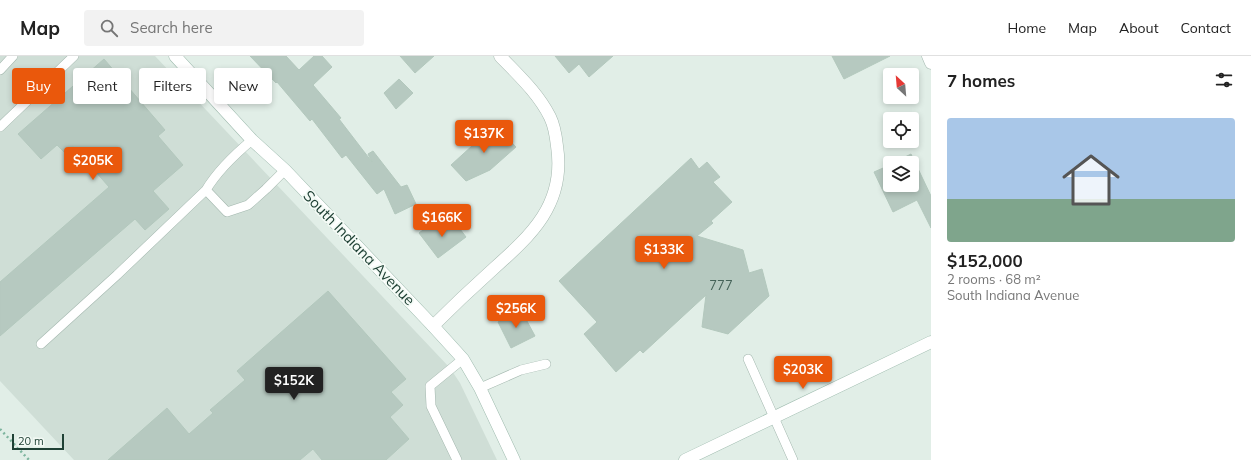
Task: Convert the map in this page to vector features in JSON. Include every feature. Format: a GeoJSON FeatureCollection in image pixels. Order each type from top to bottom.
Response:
{"type":"FeatureCollection","features":[{"type":"Feature","properties":{"kind":"street","name":"South Indiana Avenue"},"geometry":{"type":"LineString","coordinates":[[174,56],[252,140],[284,170],[462,358],[480,388],[514,460]]}},
{"type":"Feature","properties":{"kind":"street"},"geometry":{"type":"LineString","coordinates":[[433,326],[524,241],[539,222],[551,202],[558,181],[560,162],[551,118],[537,96],[500,56]]}},
{"type":"Feature","properties":{"kind":"street"},"geometry":{"type":"LineString","coordinates":[[928,56],[931,63]]}},
{"type":"Feature","properties":{"kind":"street"},"geometry":{"type":"LineString","coordinates":[[686,460],[774,416],[931,342]]}},
{"type":"Feature","properties":{"kind":"lane"},"geometry":{"type":"LineString","coordinates":[[0,70],[13,56]]}},
{"type":"Feature","properties":{"kind":"lane"},"geometry":{"type":"LineString","coordinates":[[0,127],[74,56]]}},
{"type":"Feature","properties":{"kind":"lane"},"geometry":{"type":"LineString","coordinates":[[41,344],[117,275],[206,190],[215,175],[234,155],[252,140]]}},
{"type":"Feature","properties":{"kind":"lane"},"geometry":{"type":"LineString","coordinates":[[206,190],[227,212],[248,205],[284,170]]}},
{"type":"Feature","properties":{"kind":"lane"},"geometry":{"type":"LineString","coordinates":[[458,460],[431,406],[430,386],[462,358]]}},
{"type":"Feature","properties":{"kind":"lane"},"geometry":{"type":"LineString","coordinates":[[748,359],[793,460]]}},
{"type":"Feature","properties":{"kind":"lane"},"geometry":{"type":"LineString","coordinates":[[480,388],[521,370],[546,364]]}},
{"type":"Feature","properties":{"kind":"path"},"geometry":{"type":"LineString","coordinates":[[0,429],[29,460]]}},
{"type":"Feature","properties":{"kind":"shaded area"},"geometry":{"type":"Polygon","coordinates":[[[0,56],[155,56],[166,68],[139,68],[139,104],[200,104],[450,368],[460,383],[497,460],[74,460],[0,381],[0,56]]]}},
{"type":"Feature","properties":{"kind":"building"},"geometry":{"type":"Polygon","coordinates":[[[250,56],[286,56],[299,70],[314,56],[322,56],[332,67],[313,85],[341,118],[339,119],[372,162],[368,154],[373,151],[401,187],[407,185],[416,204],[395,214],[384,189],[377,194],[346,155],[342,158],[312,119],[310,121],[277,82],[276,83],[272,79],[272,68],[262,68],[250,56]]]}},
{"type":"Feature","properties":{"kind":"building"},"geometry":{"type":"Polygon","coordinates":[[[400,56],[434,56],[415,73],[400,56]]]}},
{"type":"Feature","properties":{"kind":"building"},"geometry":{"type":"Polygon","coordinates":[[[555,56],[613,56],[589,77],[579,64],[569,73],[555,56]]]}},
{"type":"Feature","properties":{"kind":"building"},"geometry":{"type":"Polygon","coordinates":[[[832,56],[890,56],[844,79],[832,56]]]}},
{"type":"Feature","properties":{"kind":"building"},"geometry":{"type":"Polygon","coordinates":[[[104,59],[112,68],[94,68],[104,59]]]}},
{"type":"Feature","properties":{"kind":"building"},"geometry":{"type":"Polygon","coordinates":[[[399,79],[413,93],[396,109],[384,93],[399,79]]]}},
{"type":"Feature","properties":{"kind":"building"},"geometry":{"type":"Polygon","coordinates":[[[73,86],[73,104],[131,104],[131,90],[139,100],[139,104],[143,104],[165,130],[158,136],[183,165],[153,191],[169,209],[145,230],[135,219],[0,336],[0,282],[109,187],[73,146],[65,153],[57,145],[41,159],[18,134],[52,104],[65,104],[65,93],[73,86]]]}},
{"type":"Feature","properties":{"kind":"building"},"geometry":{"type":"Polygon","coordinates":[[[495,125],[516,147],[490,170],[466,181],[451,165],[495,125]]]}},
{"type":"Feature","properties":{"kind":"building"},"geometry":{"type":"Polygon","coordinates":[[[691,158],[699,169],[707,162],[720,177],[713,182],[732,202],[711,221],[713,223],[697,236],[743,250],[749,273],[762,269],[769,296],[728,334],[702,327],[706,295],[643,353],[640,350],[616,372],[584,334],[597,322],[559,281],[691,158]]]}},
{"type":"Feature","properties":{"kind":"building"},"geometry":{"type":"Polygon","coordinates":[[[883,168],[883,191],[874,172],[883,168]]]}},
{"type":"Feature","properties":{"kind":"building"},"geometry":{"type":"Polygon","coordinates":[[[919,171],[931,196],[931,228],[917,200],[893,212],[884,192],[919,192],[919,171]]]}},
{"type":"Feature","properties":{"kind":"building"},"geometry":{"type":"Polygon","coordinates":[[[435,221],[442,230],[454,221],[466,237],[438,258],[419,233],[435,221]]]}},
{"type":"Feature","properties":{"kind":"building"},"geometry":{"type":"Polygon","coordinates":[[[328,291],[406,379],[391,392],[403,405],[390,417],[409,439],[386,460],[322,460],[313,449],[300,460],[108,460],[167,408],[189,434],[213,413],[210,410],[245,380],[237,371],[328,291]]]}},
{"type":"Feature","properties":{"kind":"building"},"geometry":{"type":"Polygon","coordinates":[[[521,310],[535,336],[511,348],[498,322],[521,310]]]}}]}
